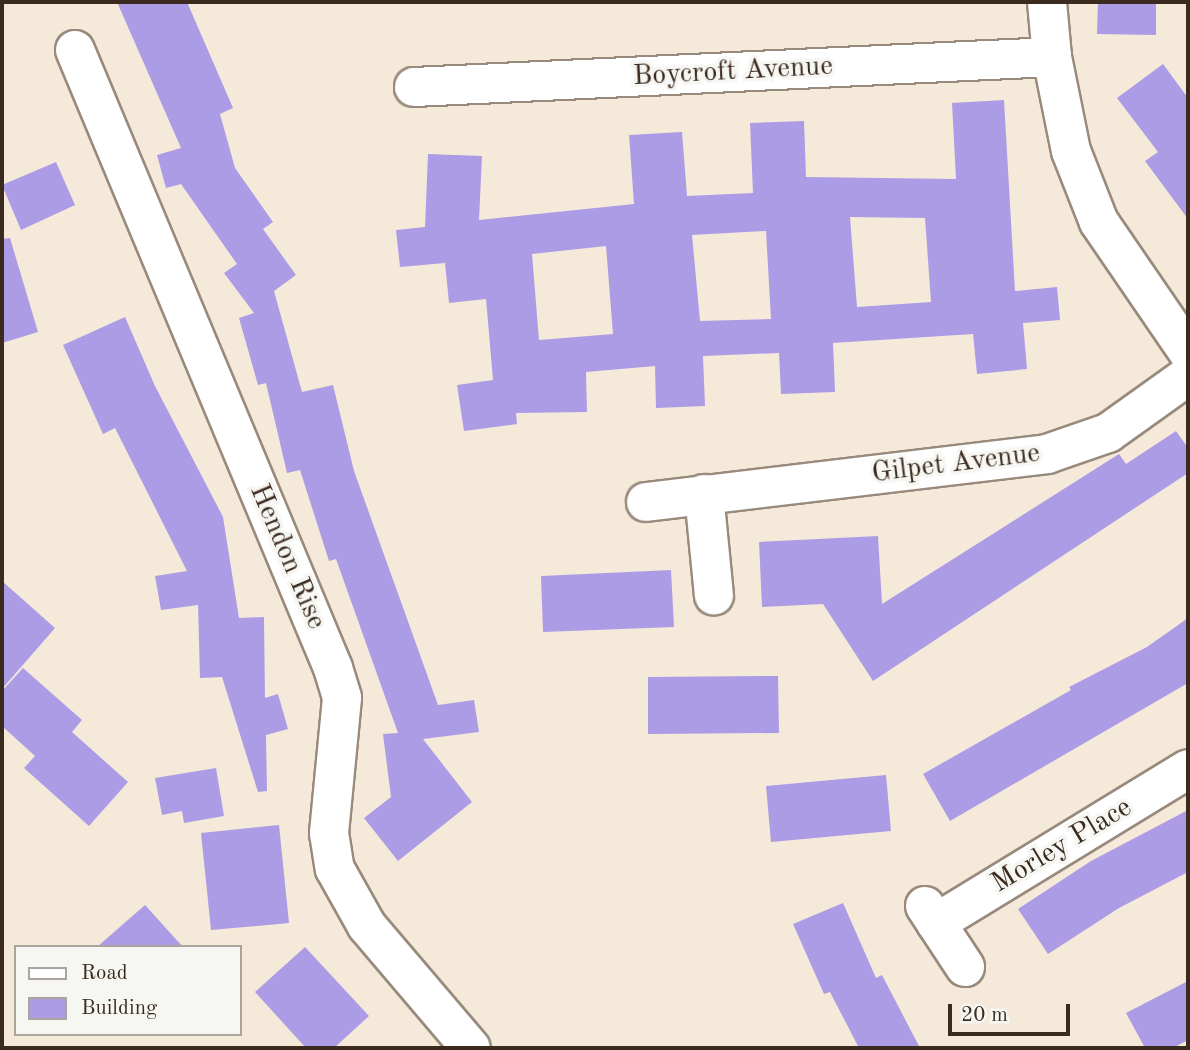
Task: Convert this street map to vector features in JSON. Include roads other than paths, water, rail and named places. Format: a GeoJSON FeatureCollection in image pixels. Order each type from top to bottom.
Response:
{"type":"FeatureCollection","features":[{"type":"Feature","properties":{"kind":"street"},"geometry":{"type":"LineString","coordinates":[[1047,2],[1052,57],[1071,151],[1099,222],[1188,352]]}},
{"type":"Feature","properties":{"kind":"street","name":"Hendon Rise"},"geometry":{"type":"LineString","coordinates":[[75,50],[333,668],[342,698],[329,833],[334,869],[367,926],[471,1048]]}},
{"type":"Feature","properties":{"kind":"street","name":"Boycroft Avenue"},"geometry":{"type":"LineString","coordinates":[[414,87],[1052,57]]}},
{"type":"Feature","properties":{"kind":"street","name":"Gilpet Avenue"},"geometry":{"type":"LineString","coordinates":[[646,502],[1047,454],[1108,433],[1188,376]]}},
{"type":"Feature","properties":{"kind":"street"},"geometry":{"type":"LineString","coordinates":[[704,495],[714,596]]}},
{"type":"Feature","properties":{"kind":"street","name":"Morley Place"},"geometry":{"type":"LineString","coordinates":[[964,967],[930,914],[1188,769]]}}]}
